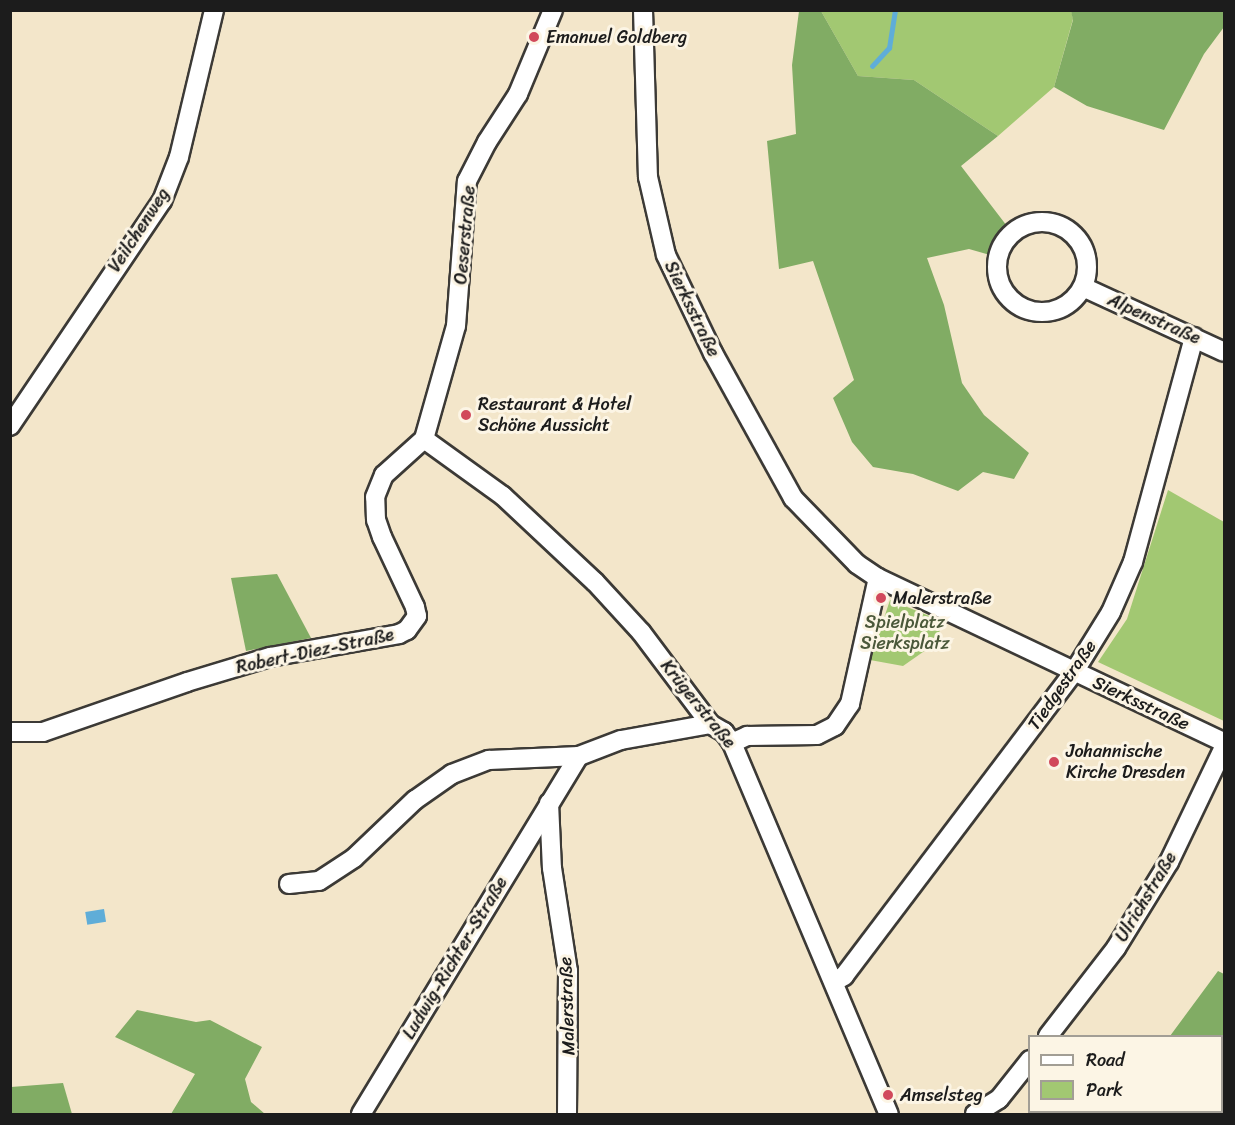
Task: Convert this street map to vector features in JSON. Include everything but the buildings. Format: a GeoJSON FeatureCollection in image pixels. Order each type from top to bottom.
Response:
{"type":"FeatureCollection","features":[{"type":"Feature","properties":{"kind":"street","name":"Veilchenweg"},"geometry":{"type":"LineString","coordinates":[[10,426],[162,201],[178,157],[214,10]]}},
{"type":"Feature","properties":{"kind":"street","name":"Oeserstraße"},"geometry":{"type":"LineString","coordinates":[[424,439],[460,303],[467,181],[487,142],[518,94],[553,10]]}},
{"type":"Feature","properties":{"kind":"street","name":"Sierksstraße"},"geometry":{"type":"LineString","coordinates":[[643,10],[648,177],[666,255],[713,352],[793,498],[857,564],[878,578],[1224,742]]}},
{"type":"Feature","properties":{"kind":"street"},"geometry":{"type":"LineString","coordinates":[[1048,222],[1063,226],[1080,242],[1087,256],[1088,272],[1083,287],[1075,300],[1055,311],[1040,313],[1026,310],[1008,296],[1000,283],[997,268],[1002,246],[1012,234],[1032,223],[1048,222]]}},
{"type":"Feature","properties":{"kind":"street","name":"Alpenstraße"},"geometry":{"type":"LineString","coordinates":[[1083,287],[1224,352]]}},
{"type":"Feature","properties":{"kind":"street","name":"Tiedgestraße"},"geometry":{"type":"LineString","coordinates":[[834,982],[844,976],[1074,672],[1111,612],[1133,562],[1194,337]]}},
{"type":"Feature","properties":{"kind":"street","name":"Krügerstraße"},"geometry":{"type":"LineString","coordinates":[[424,439],[477,475],[530,519],[622,609],[710,724],[724,732],[732,743],[889,1114]]}},
{"type":"Feature","properties":{"kind":"street","name":"Robert-Diez-Straße"},"geometry":{"type":"LineString","coordinates":[[10,732],[43,732],[187,682],[270,657],[399,634],[407,630],[417,616],[415,607],[382,537],[376,520],[375,497],[384,475],[424,439]]}},
{"type":"Feature","properties":{"kind":"street"},"geometry":{"type":"LineString","coordinates":[[732,743],[747,736],[817,735],[836,726],[850,704],[878,578]]}},
{"type":"Feature","properties":{"kind":"street"},"geometry":{"type":"LineString","coordinates":[[290,884],[319,881],[354,858],[415,800],[452,774],[489,760],[579,756],[621,740],[710,724]]}},
{"type":"Feature","properties":{"kind":"street","name":"Ulrichstraße"},"geometry":{"type":"LineString","coordinates":[[1049,1035],[1116,948],[1169,862],[1224,747]]}},
{"type":"Feature","properties":{"kind":"street"},"geometry":{"type":"LineString","coordinates":[[549,802],[579,756]]}},
{"type":"Feature","properties":{"kind":"street","name":"Ludwig-Richter-Straße"},"geometry":{"type":"LineString","coordinates":[[361,1114],[549,802]]}},
{"type":"Feature","properties":{"kind":"street","name":"Malerstraße"},"geometry":{"type":"LineString","coordinates":[[549,802],[552,868],[568,971],[567,1114]]}},
{"type":"Feature","properties":{"kind":"street"},"geometry":{"type":"LineString","coordinates":[[975,1114],[999,1099],[1028,1061]]}},
{"type":"Feature","properties":{"kind":"green space"},"geometry":{"type":"Polygon","coordinates":[[[1071,10],[1073,19],[1054,87],[998,136],[914,80],[858,76],[821,11],[1071,10]]]}},
{"type":"Feature","properties":{"kind":"green space"},"geometry":{"type":"Polygon","coordinates":[[[799,11],[821,11],[858,76],[914,80],[998,136],[961,166],[1010,230],[996,243],[990,255],[969,249],[927,258],[944,305],[962,383],[984,415],[1029,453],[1014,479],[983,472],[958,491],[913,474],[873,467],[852,442],[833,398],[854,380],[813,261],[779,269],[767,141],[796,134],[792,65],[799,11]]]}},
{"type":"Feature","properties":{"kind":"green space"},"geometry":{"type":"Polygon","coordinates":[[[1071,11],[1224,11],[1224,27],[1204,54],[1164,130],[1087,106],[1054,87],[1073,20],[1071,11]]]}},
{"type":"Feature","properties":{"kind":"green space"},"geometry":{"type":"Polygon","coordinates":[[[1168,490],[1224,522],[1224,721],[1098,662],[1127,619],[1168,490]]]}},
{"type":"Feature","properties":{"kind":"green space"},"geometry":{"type":"Polygon","coordinates":[[[277,574],[311,638],[246,651],[231,578],[277,574]]]}},
{"type":"Feature","properties":{"kind":"green space","name":"Spielplatz Sierksplatz"},"geometry":{"type":"Polygon","coordinates":[[[890,600],[944,622],[933,645],[903,666],[870,660],[890,600]]]}},
{"type":"Feature","properties":{"kind":"green space"},"geometry":{"type":"Polygon","coordinates":[[[1218,971],[1224,974],[1224,1114],[1216,1113],[1223,1113],[1223,1035],[1171,1035],[1218,971]]]}},
{"type":"Feature","properties":{"kind":"green space"},"geometry":{"type":"Polygon","coordinates":[[[137,1010],[196,1022],[210,1020],[262,1047],[245,1079],[251,1102],[265,1114],[171,1114],[195,1074],[115,1037],[137,1010]]]}},
{"type":"Feature","properties":{"kind":"green space"},"geometry":{"type":"Polygon","coordinates":[[[63,1083],[72,1114],[11,1114],[11,1087],[63,1083]]]}},
{"type":"Feature","properties":{"kind":"green space"},"geometry":{"type":"Polygon","coordinates":[[[1126,1113],[1207,1113],[1207,1114],[1126,1113]]]}},
{"type":"Feature","properties":{"kind":"water"},"geometry":{"type":"Polygon","coordinates":[[[104,909],[106,922],[87,925],[85,912],[104,909]]]}},
{"type":"Feature","properties":{"kind":"waterway"},"geometry":{"type":"LineString","coordinates":[[872,66],[889,48],[895,10]]}},
{"type":"Feature","properties":{"kind":"place","name":"Emanuel Goldberg"},"geometry":{"type":"Point","coordinates":[534,37]}},
{"type":"Feature","properties":{"kind":"place","name":"Restaurant & Hotel Schöne Aussicht"},"geometry":{"type":"Point","coordinates":[466,415]}},
{"type":"Feature","properties":{"kind":"place","name":"Malerstraße"},"geometry":{"type":"Point","coordinates":[881,598]}},
{"type":"Feature","properties":{"kind":"place","name":"Johannische Kirche Dresden"},"geometry":{"type":"Point","coordinates":[1054,762]}},
{"type":"Feature","properties":{"kind":"place","name":"Amselsteg"},"geometry":{"type":"Point","coordinates":[888,1095]}}]}
